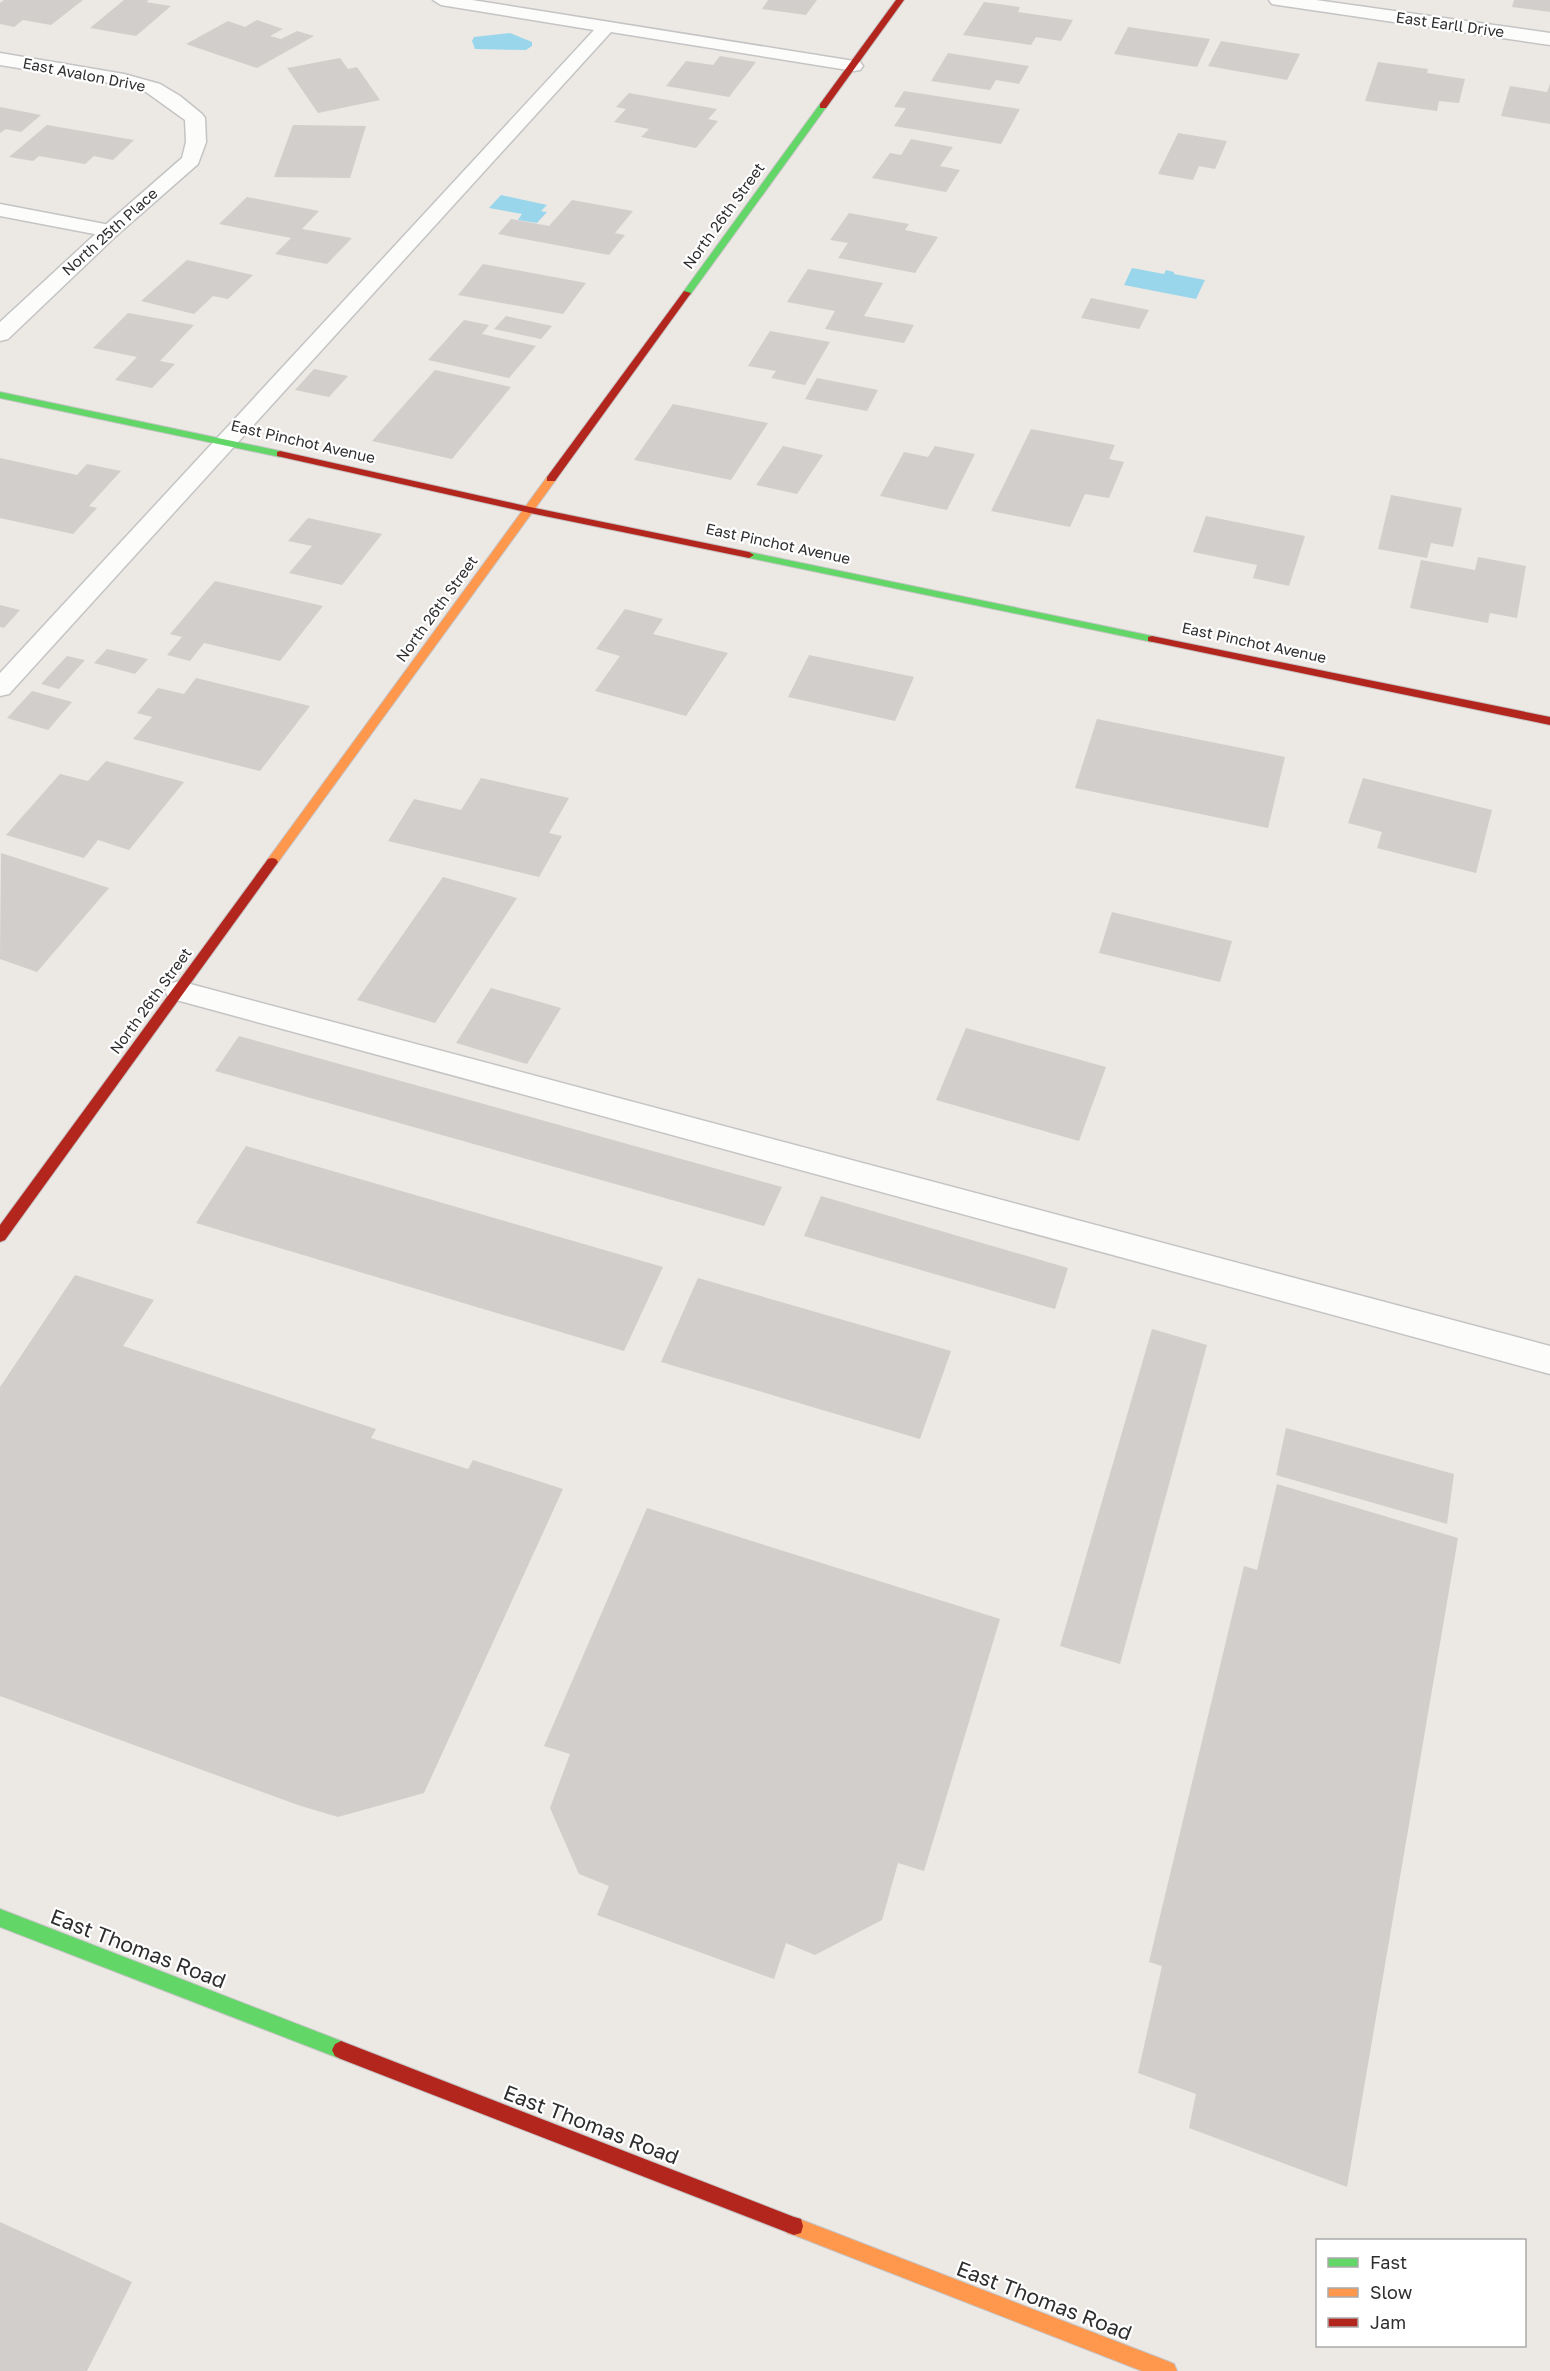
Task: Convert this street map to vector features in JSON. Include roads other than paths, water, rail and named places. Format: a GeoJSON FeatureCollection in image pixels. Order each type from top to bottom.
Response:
{"type":"FeatureCollection","features":[{"type":"Feature","properties":{"kind":"street","name":"North 26th Street"},"geometry":{"type":"LineString","coordinates":[[0,1236],[900,0]]}},
{"type":"Feature","properties":{"kind":"street","name":"East Earll Drive"},"geometry":{"type":"LineString","coordinates":[[1278,0],[1393,8],[1550,39]]}},
{"type":"Feature","properties":{"kind":"street","name":"East Avalon Drive"},"geometry":{"type":"LineString","coordinates":[[0,58],[124,80],[153,88],[173,100],[195,118]]}},
{"type":"Feature","properties":{"kind":"street","name":"North 25th Place"},"geometry":{"type":"LineString","coordinates":[[0,334],[110,231],[191,160],[196,142],[195,118]]}},
{"type":"Feature","properties":{"kind":"street","name":"East Pinchot Avenue"},"geometry":{"type":"LineString","coordinates":[[0,395],[225,441],[530,510],[1550,721]]}},
{"type":"Feature","properties":{"kind":"street","name":"East Thomas Road"},"geometry":{"type":"LineString","coordinates":[[0,1918],[1167,2371]]}},
{"type":"Feature","properties":{"kind":"lane"},"geometry":{"type":"LineString","coordinates":[[441,0],[854,66]]}},
{"type":"Feature","properties":{"kind":"lane"},"geometry":{"type":"LineString","coordinates":[[0,688],[606,27]]}},
{"type":"Feature","properties":{"kind":"lane"},"geometry":{"type":"LineString","coordinates":[[0,210],[110,231]]}},
{"type":"Feature","properties":{"kind":"lane"},"geometry":{"type":"LineString","coordinates":[[179,991],[1550,1360]]}},
{"type":"Feature","properties":{"kind":"water"},"geometry":{"type":"Polygon","coordinates":[[[510,33],[532,42],[532,46],[526,50],[475,49],[472,41],[474,37],[510,33]]]}},
{"type":"Feature","properties":{"kind":"water"},"geometry":{"type":"Polygon","coordinates":[[[501,195],[547,205],[541,211],[547,212],[537,223],[518,220],[522,214],[489,208],[501,195]]]}},
{"type":"Feature","properties":{"kind":"water"},"geometry":{"type":"Polygon","coordinates":[[[1132,268],[1164,274],[1166,270],[1174,274],[1205,280],[1196,299],[1124,285],[1132,268]]]}}]}
